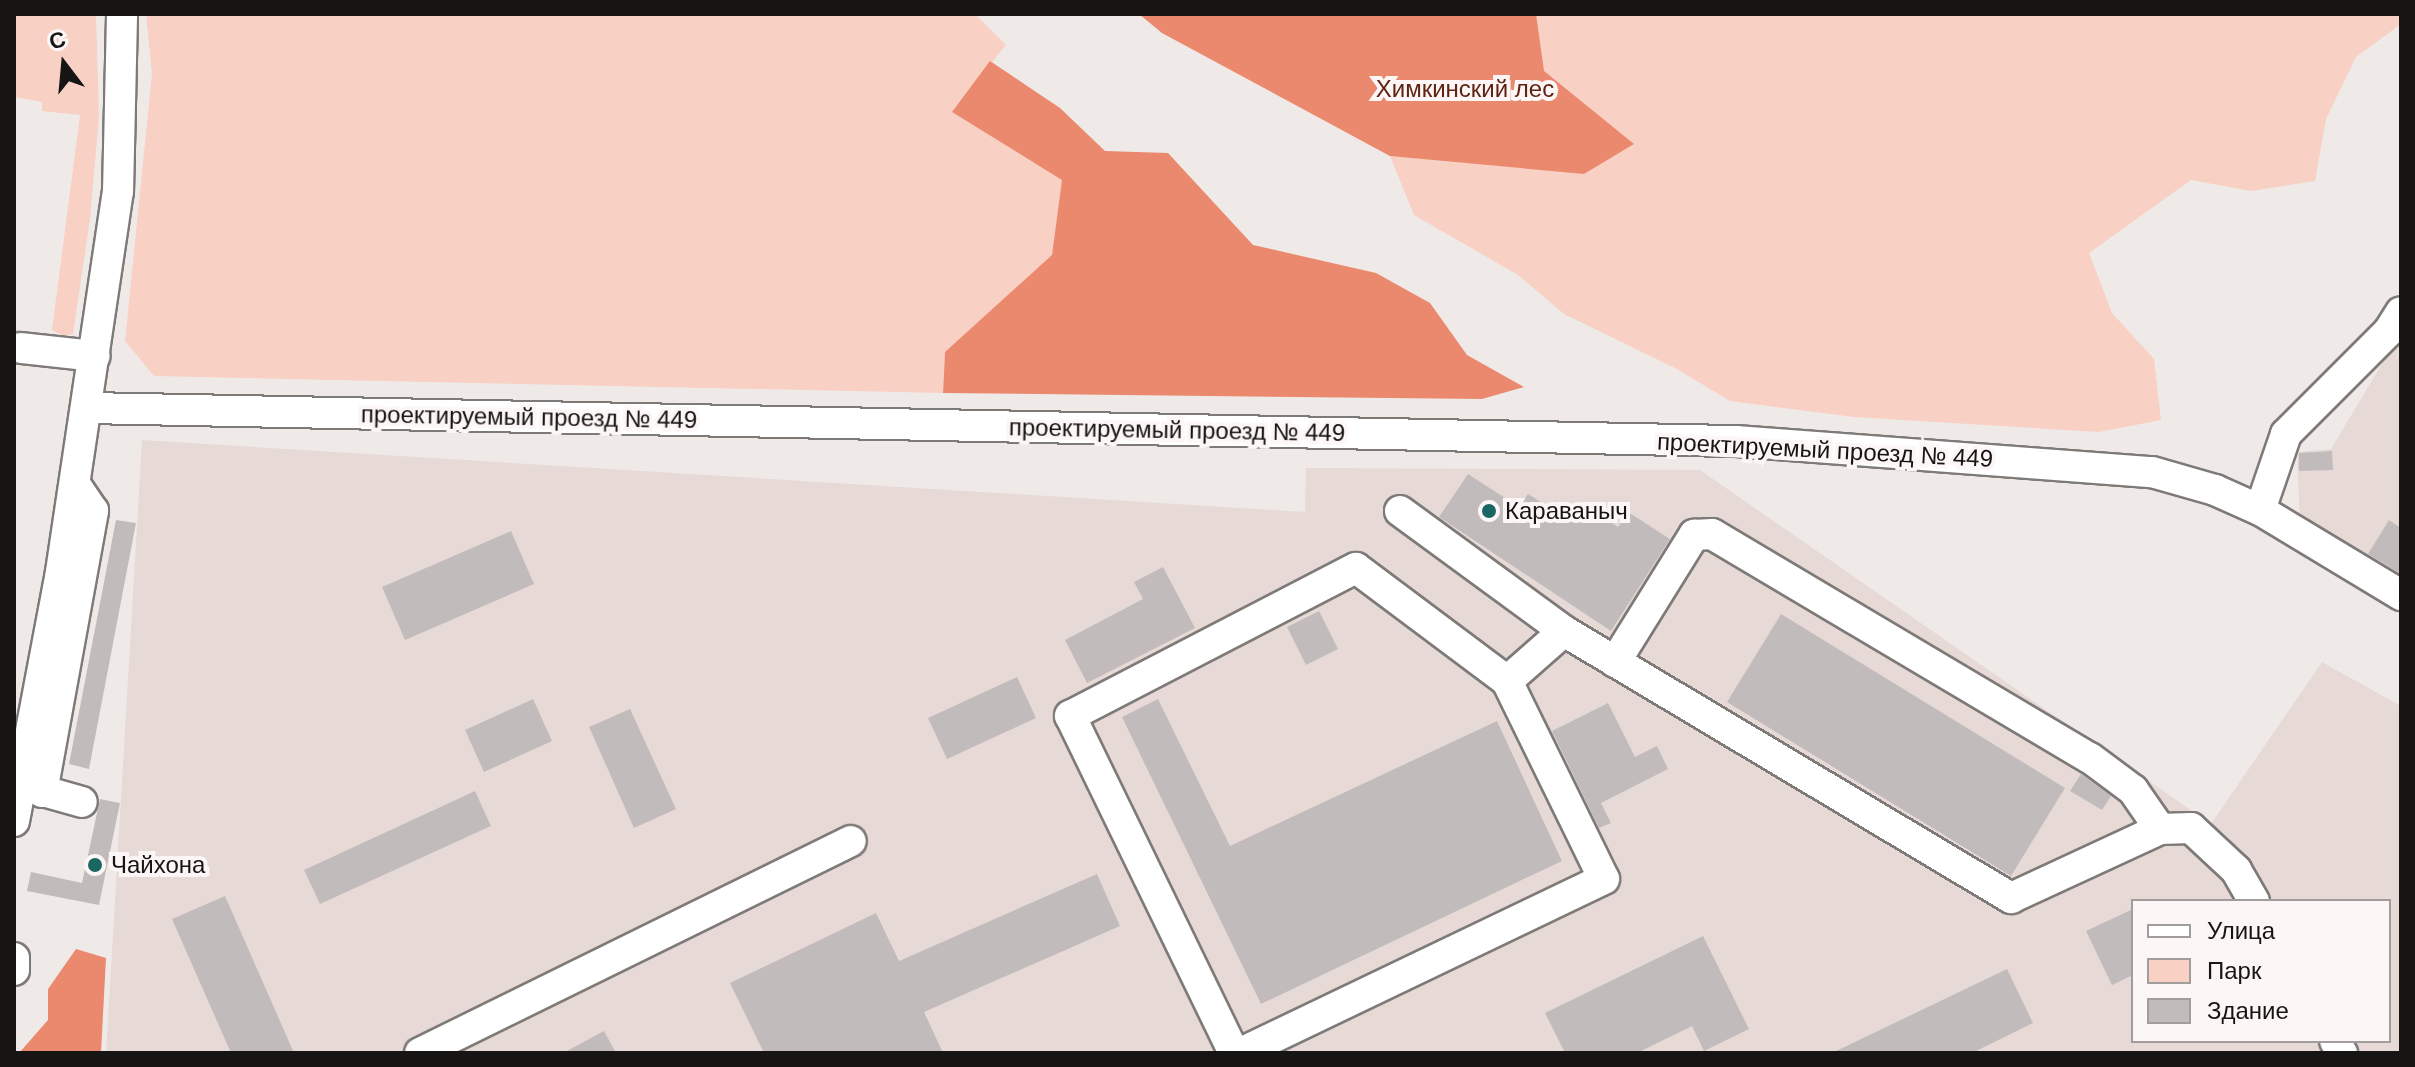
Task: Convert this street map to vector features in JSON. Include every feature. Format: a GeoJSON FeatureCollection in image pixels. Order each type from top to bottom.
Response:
{"type":"FeatureCollection","features":[{"type":"Feature","properties":{"kind":"street"},"geometry":{"type":"LineString","coordinates":[[31,788],[25,699],[75,484],[118,192],[122,14]]}},
{"type":"Feature","properties":{"kind":"street"},"geometry":{"type":"LineString","coordinates":[[2260,510],[2286,434],[2389,331],[2401,312]]}},
{"type":"Feature","properties":{"kind":"street"},"geometry":{"type":"LineString","coordinates":[[21,348],[95,356]]}},
{"type":"Feature","properties":{"kind":"street","name":"проектируемый проезд № 449"},"geometry":{"type":"LineString","coordinates":[[87,408],[1736,441],[2152,472],[2215,490],[2260,510],[2401,595]]}},
{"type":"Feature","properties":{"kind":"street"},"geometry":{"type":"LineString","coordinates":[[14,821],[31,788],[93,511],[75,484]]}},
{"type":"Feature","properties":{"kind":"street"},"geometry":{"type":"LineString","coordinates":[[1400,511],[1564,631],[2011,898],[2160,829],[2191,828],[2236,870],[2253,899]]}},
{"type":"Feature","properties":{"kind":"street"},"geometry":{"type":"LineString","coordinates":[[1615,662],[1694,535],[1712,534],[2090,758],[2133,790],[2160,829]]}},
{"type":"Feature","properties":{"kind":"street"},"geometry":{"type":"LineString","coordinates":[[1234,1053],[1070,716],[1356,568],[1507,681],[1604,879],[1241,1053]]}},
{"type":"Feature","properties":{"kind":"street"},"geometry":{"type":"LineString","coordinates":[[1507,681],[1564,631]]}},
{"type":"Feature","properties":{"kind":"street"},"geometry":{"type":"LineString","coordinates":[[31,788],[82,802]]}},
{"type":"Feature","properties":{"kind":"street"},"geometry":{"type":"LineString","coordinates":[[436,1049],[851,841]]}},
{"type":"Feature","properties":{"kind":"street"},"geometry":{"type":"LineString","coordinates":[[14,958],[14,970]]}},
{"type":"Feature","properties":{"kind":"shaded area"},"geometry":{"type":"Polygon","coordinates":[[[2401,332],[2401,585],[2300,525],[2297,452],[2331,449],[2401,332]]]}},
{"type":"Feature","properties":{"kind":"shaded area"},"geometry":{"type":"Polygon","coordinates":[[[142,440],[1305,512],[1306,468],[1700,470],[2211,824],[2322,662],[2401,706],[2401,1053],[106,1053],[142,440]]]}},
{"type":"Feature","properties":{"kind":"green space"},"geometry":{"type":"Polygon","coordinates":[[[14,14],[96,14],[99,116],[90,219],[73,334],[63,336],[52,330],[80,115],[42,111],[42,102],[14,97],[14,14]]]}},
{"type":"Feature","properties":{"kind":"green space"},"geometry":{"type":"Polygon","coordinates":[[[146,14],[975,14],[1006,45],[952,112],[1063,180],[1052,256],[945,352],[943,393],[154,376],[125,341],[152,74],[146,14]]]}},
{"type":"Feature","properties":{"kind":"green space"},"geometry":{"type":"Polygon","coordinates":[[[1139,14],[2401,14],[2401,24],[2356,57],[2326,119],[2315,181],[2251,191],[2191,180],[2089,253],[2112,313],[2154,359],[2161,420],[2099,432],[1854,417],[1730,401],[1677,369],[1564,314],[1518,275],[1414,215],[1390,156],[1162,33],[1139,14]]]}},
{"type":"Feature","properties":{"kind":"green space","name":"Химкинский лес"},"geometry":{"type":"Polygon","coordinates":[[[1139,14],[1536,14],[1544,71],[1634,144],[1584,174],[1390,156],[1162,33],[1139,14]]]}},
{"type":"Feature","properties":{"kind":"green space"},"geometry":{"type":"Polygon","coordinates":[[[990,61],[1060,108],[1105,151],[1168,153],[1253,245],[1376,273],[1430,303],[1467,355],[1524,387],[1482,399],[943,393],[945,352],[1052,255],[1062,180],[952,112],[990,61]]]}},
{"type":"Feature","properties":{"kind":"green space"},"geometry":{"type":"Polygon","coordinates":[[[76,949],[106,958],[101,1053],[19,1053],[48,1020],[48,989],[76,949]]]}},
{"type":"Feature","properties":{"kind":"building"},"geometry":{"type":"Polygon","coordinates":[[[2332,451],[2333,470],[2299,471],[2299,453],[2332,451]]]}},
{"type":"Feature","properties":{"kind":"building"},"geometry":{"type":"Polygon","coordinates":[[[1468,474],[1519,507],[1528,494],[1568,519],[1580,502],[1618,527],[1628,512],[1670,539],[1611,631],[1439,517],[1468,474]]]}},
{"type":"Feature","properties":{"kind":"building"},"geometry":{"type":"Polygon","coordinates":[[[116,520],[136,523],[89,769],[69,764],[116,520]]]}},
{"type":"Feature","properties":{"kind":"building"},"geometry":{"type":"Polygon","coordinates":[[[2389,520],[2401,528],[2401,574],[2368,554],[2389,520]]]}},
{"type":"Feature","properties":{"kind":"building"},"geometry":{"type":"Polygon","coordinates":[[[511,531],[534,584],[405,640],[382,587],[511,531]]]}},
{"type":"Feature","properties":{"kind":"building"},"geometry":{"type":"Polygon","coordinates":[[[1163,567],[1195,628],[1087,683],[1065,640],[1143,599],[1134,582],[1163,567]]]}},
{"type":"Feature","properties":{"kind":"building"},"geometry":{"type":"Polygon","coordinates":[[[1319,611],[1338,649],[1306,665],[1287,627],[1319,611]]]}},
{"type":"Feature","properties":{"kind":"building"},"geometry":{"type":"Polygon","coordinates":[[[1781,614],[2065,788],[2011,876],[1727,702],[1781,614]]]}},
{"type":"Feature","properties":{"kind":"building"},"geometry":{"type":"Polygon","coordinates":[[[1017,677],[1036,718],[947,759],[928,718],[1017,677]]]}},
{"type":"Feature","properties":{"kind":"building"},"geometry":{"type":"Polygon","coordinates":[[[533,699],[552,741],[484,772],[465,730],[533,699]]]}},
{"type":"Feature","properties":{"kind":"building"},"geometry":{"type":"Polygon","coordinates":[[[1158,699],[1230,846],[1497,721],[1562,861],[1261,1004],[1122,717],[1158,699]]]}},
{"type":"Feature","properties":{"kind":"building"},"geometry":{"type":"Polygon","coordinates":[[[1608,703],[1635,757],[1657,746],[1668,769],[1601,803],[1611,823],[1599,828],[1552,731],[1608,703]]]}},
{"type":"Feature","properties":{"kind":"building"},"geometry":{"type":"Polygon","coordinates":[[[630,709],[676,809],[634,828],[589,727],[630,709]]]}},
{"type":"Feature","properties":{"kind":"building"},"geometry":{"type":"Polygon","coordinates":[[[2081,774],[2111,796],[2102,810],[2070,791],[2081,774]]]}},
{"type":"Feature","properties":{"kind":"building"},"geometry":{"type":"Polygon","coordinates":[[[475,791],[491,826],[320,904],[304,870],[475,791]]]}},
{"type":"Feature","properties":{"kind":"building"},"geometry":{"type":"Polygon","coordinates":[[[100,799],[120,803],[99,905],[27,891],[31,872],[82,883],[100,799]]]}},
{"type":"Feature","properties":{"kind":"building"},"geometry":{"type":"Polygon","coordinates":[[[1097,874],[1120,926],[924,1012],[943,1053],[764,1053],[730,983],[876,913],[899,961],[1097,874]]]}},
{"type":"Feature","properties":{"kind":"building"},"geometry":{"type":"Polygon","coordinates":[[[225,896],[294,1053],[231,1053],[172,919],[225,896]]]}},
{"type":"Feature","properties":{"kind":"building"},"geometry":{"type":"Polygon","coordinates":[[[2131,910],[2131,976],[2112,985],[2086,931],[2131,910]]]}},
{"type":"Feature","properties":{"kind":"building"},"geometry":{"type":"Polygon","coordinates":[[[1703,936],[1749,1029],[1704,1051],[1692,1026],[1637,1053],[1565,1053],[1545,1013],[1703,936]]]}},
{"type":"Feature","properties":{"kind":"building"},"geometry":{"type":"Polygon","coordinates":[[[2007,969],[2033,1023],[1972,1053],[1832,1053],[2007,969]]]}},
{"type":"Feature","properties":{"kind":"building"},"geometry":{"type":"Polygon","coordinates":[[[604,1031],[616,1053],[563,1053],[604,1031]]]}},
{"type":"Feature","properties":{"kind":"place","name":"Караваныч"},"geometry":{"type":"Point","coordinates":[1489,511]}},
{"type":"Feature","properties":{"kind":"place","name":"Чайхона"},"geometry":{"type":"Point","coordinates":[95,865]}}]}
